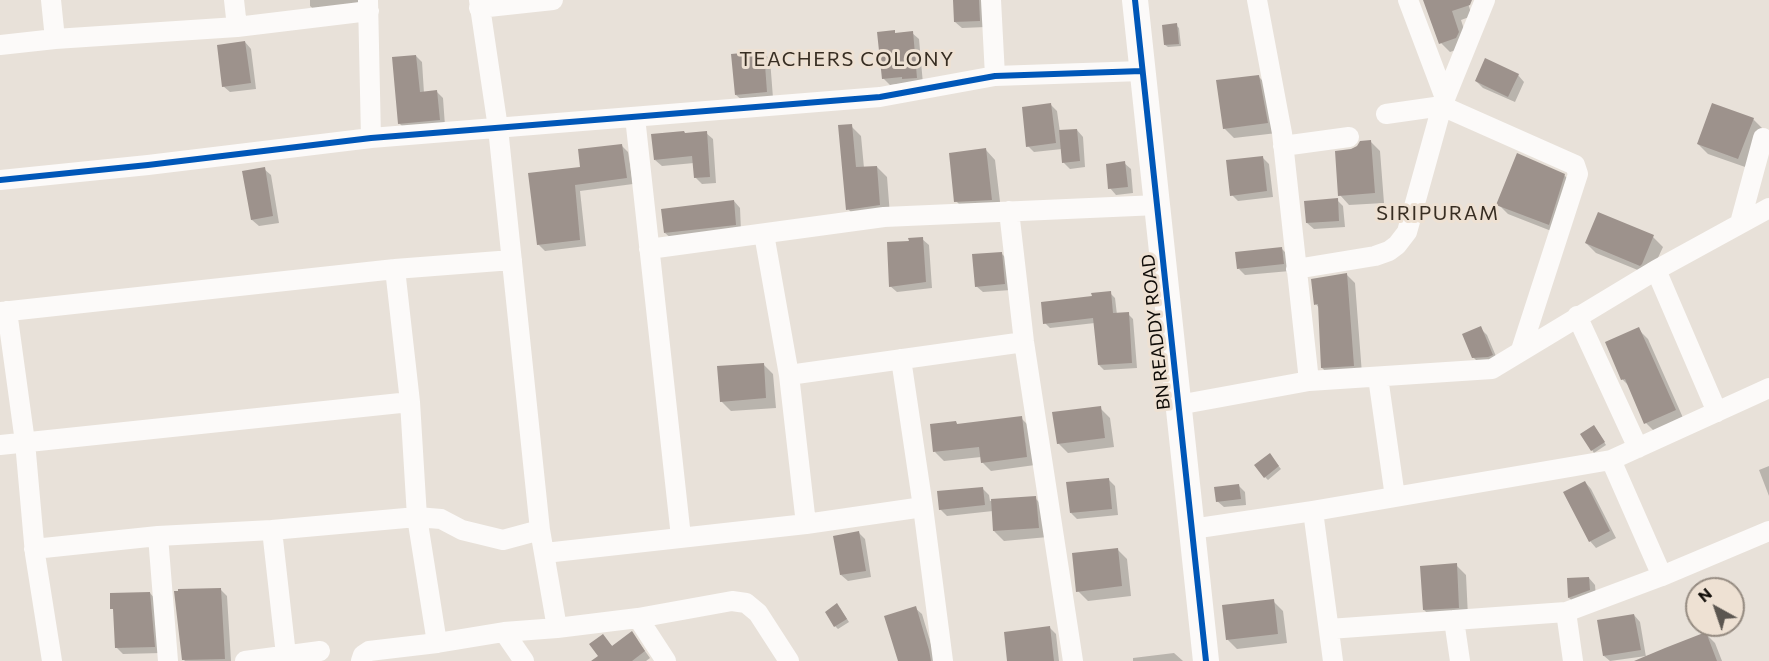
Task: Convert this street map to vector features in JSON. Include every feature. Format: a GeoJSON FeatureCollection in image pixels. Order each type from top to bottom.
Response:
{"type":"FeatureCollection","features":[{"type":"Feature","properties":{"kind":"street"},"geometry":{"type":"LineString","coordinates":[[51,0],[56,39]]}},
{"type":"Feature","properties":{"kind":"street"},"geometry":{"type":"LineString","coordinates":[[234,0],[237,27]]}},
{"type":"Feature","properties":{"kind":"street"},"geometry":{"type":"LineString","coordinates":[[553,0],[479,4],[498,128],[540,530],[556,628]]}},
{"type":"Feature","properties":{"kind":"street"},"geometry":{"type":"LineString","coordinates":[[991,0],[995,76]]}},
{"type":"Feature","properties":{"kind":"street","name":"BN READDY ROAD"},"geometry":{"type":"LineString","coordinates":[[1135,0],[1206,661]]}},
{"type":"Feature","properties":{"kind":"street"},"geometry":{"type":"LineString","coordinates":[[1257,0],[1283,146],[1308,381]]}},
{"type":"Feature","properties":{"kind":"street"},"geometry":{"type":"LineString","coordinates":[[1408,0],[1443,102]]}},
{"type":"Feature","properties":{"kind":"street"},"geometry":{"type":"LineString","coordinates":[[1296,269],[1375,256],[1389,251],[1407,232],[1443,102],[1485,0]]}},
{"type":"Feature","properties":{"kind":"street"},"geometry":{"type":"LineString","coordinates":[[0,45],[237,27],[369,6],[371,138]]}},
{"type":"Feature","properties":{"kind":"street"},"geometry":{"type":"LineString","coordinates":[[0,180],[371,138],[880,97],[995,76],[1142,71]]}},
{"type":"Feature","properties":{"kind":"street"},"geometry":{"type":"LineString","coordinates":[[1386,114],[1443,102],[1575,165],[1578,174],[1521,350]]}},
{"type":"Feature","properties":{"kind":"street"},"geometry":{"type":"LineString","coordinates":[[635,117],[681,537]]}},
{"type":"Feature","properties":{"kind":"street"},"geometry":{"type":"LineString","coordinates":[[1283,146],[1349,137]]}},
{"type":"Feature","properties":{"kind":"street"},"geometry":{"type":"LineString","coordinates":[[1740,223],[1763,138]]}},
{"type":"Feature","properties":{"kind":"street"},"geometry":{"type":"LineString","coordinates":[[649,249],[884,217],[1158,205]]}},
{"type":"Feature","properties":{"kind":"street"},"geometry":{"type":"LineString","coordinates":[[1178,405],[1308,381],[1492,369],[1656,270],[1769,208]]}},
{"type":"Feature","properties":{"kind":"street"},"geometry":{"type":"LineString","coordinates":[[1009,211],[1024,342],[1073,661]]}},
{"type":"Feature","properties":{"kind":"street"},"geometry":{"type":"LineString","coordinates":[[764,234],[789,375],[806,524]]}},
{"type":"Feature","properties":{"kind":"street"},"geometry":{"type":"LineString","coordinates":[[52,661],[34,549],[25,442],[4,311],[395,268],[512,260]]}},
{"type":"Feature","properties":{"kind":"street"},"geometry":{"type":"LineString","coordinates":[[395,268],[410,402],[417,517],[437,643]]}},
{"type":"Feature","properties":{"kind":"street"},"geometry":{"type":"LineString","coordinates":[[1656,270],[1717,412]]}},
{"type":"Feature","properties":{"kind":"street"},"geometry":{"type":"LineString","coordinates":[[1577,316],[1638,448]]}},
{"type":"Feature","properties":{"kind":"street"},"geometry":{"type":"LineString","coordinates":[[789,375],[1024,342]]}},
{"type":"Feature","properties":{"kind":"street"},"geometry":{"type":"LineString","coordinates":[[901,359],[943,661]]}},
{"type":"Feature","properties":{"kind":"street"},"geometry":{"type":"LineString","coordinates":[[1378,377],[1395,497]]}},
{"type":"Feature","properties":{"kind":"street"},"geometry":{"type":"LineString","coordinates":[[1192,529],[1611,460],[1769,388]]}},
{"type":"Feature","properties":{"kind":"street"},"geometry":{"type":"LineString","coordinates":[[0,445],[410,402]]}},
{"type":"Feature","properties":{"kind":"street"},"geometry":{"type":"LineString","coordinates":[[1611,460],[1662,576]]}},
{"type":"Feature","properties":{"kind":"street"},"geometry":{"type":"LineString","coordinates":[[545,553],[806,524],[923,507]]}},
{"type":"Feature","properties":{"kind":"street"},"geometry":{"type":"LineString","coordinates":[[1312,511],[1333,661]]}},
{"type":"Feature","properties":{"kind":"street"},"geometry":{"type":"LineString","coordinates":[[34,549],[158,536],[272,530],[417,517],[441,519],[462,530],[503,540],[540,530]]}},
{"type":"Feature","properties":{"kind":"street"},"geometry":{"type":"LineString","coordinates":[[272,530],[286,655]]}},
{"type":"Feature","properties":{"kind":"street"},"geometry":{"type":"LineString","coordinates":[[1329,629],[1566,612],[1662,576],[1769,531]]}},
{"type":"Feature","properties":{"kind":"street"},"geometry":{"type":"LineString","coordinates":[[158,536],[168,661]]}},
{"type":"Feature","properties":{"kind":"street"},"geometry":{"type":"LineString","coordinates":[[362,661],[363,655],[369,651],[504,632],[638,618],[732,601],[746,603],[758,613],[789,661]]}},
{"type":"Feature","properties":{"kind":"street"},"geometry":{"type":"LineString","coordinates":[[1566,612],[1573,661]]}},
{"type":"Feature","properties":{"kind":"street"},"geometry":{"type":"LineString","coordinates":[[638,618],[666,661]]}},
{"type":"Feature","properties":{"kind":"street"},"geometry":{"type":"LineString","coordinates":[[1454,620],[1460,661]]}},
{"type":"Feature","properties":{"kind":"street"},"geometry":{"type":"LineString","coordinates":[[504,632],[524,661]]}},
{"type":"Feature","properties":{"kind":"street"},"geometry":{"type":"LineString","coordinates":[[245,661],[320,651]]}},
{"type":"Feature","properties":{"kind":"building"},"geometry":{"type":"Polygon","coordinates":[[[953,0],[979,0],[980,21],[954,22],[953,0]]]}},
{"type":"Feature","properties":{"kind":"building"},"geometry":{"type":"Polygon","coordinates":[[[1423,0],[1472,0],[1470,5],[1452,11],[1459,32],[1456,38],[1439,44],[1423,0]]]}},
{"type":"Feature","properties":{"kind":"building"},"geometry":{"type":"Polygon","coordinates":[[[1177,23],[1179,44],[1164,45],[1162,25],[1177,23]]]}},
{"type":"Feature","properties":{"kind":"building"},"geometry":{"type":"Polygon","coordinates":[[[895,30],[895,33],[913,31],[917,78],[882,79],[877,32],[895,30]]]}},
{"type":"Feature","properties":{"kind":"building"},"geometry":{"type":"Polygon","coordinates":[[[245,41],[251,83],[222,87],[217,45],[245,41]]]}},
{"type":"Feature","properties":{"kind":"building"},"geometry":{"type":"Polygon","coordinates":[[[764,51],[767,92],[735,95],[731,54],[764,51]]]}},
{"type":"Feature","properties":{"kind":"building"},"geometry":{"type":"Polygon","coordinates":[[[416,55],[420,92],[437,90],[440,120],[398,124],[392,57],[416,55]]]}},
{"type":"Feature","properties":{"kind":"building"},"geometry":{"type":"Polygon","coordinates":[[[1485,58],[1519,74],[1508,97],[1475,81],[1485,58]]]}},
{"type":"Feature","properties":{"kind":"building"},"geometry":{"type":"Polygon","coordinates":[[[1259,75],[1268,123],[1223,129],[1216,80],[1259,75]]]}},
{"type":"Feature","properties":{"kind":"building"},"geometry":{"type":"Polygon","coordinates":[[[1051,103],[1056,143],[1026,147],[1022,107],[1051,103]]]}},
{"type":"Feature","properties":{"kind":"building"},"geometry":{"type":"Polygon","coordinates":[[[1712,103],[1754,118],[1738,159],[1697,144],[1712,103]]]}},
{"type":"Feature","properties":{"kind":"building"},"geometry":{"type":"Polygon","coordinates":[[[852,124],[856,167],[877,166],[880,205],[846,210],[838,125],[852,124]]]}},
{"type":"Feature","properties":{"kind":"building"},"geometry":{"type":"Polygon","coordinates":[[[1077,129],[1080,161],[1062,163],[1059,130],[1077,129]]]}},
{"type":"Feature","properties":{"kind":"building"},"geometry":{"type":"Polygon","coordinates":[[[684,131],[685,133],[707,131],[710,177],[694,178],[692,156],[654,160],[651,134],[684,131]]]}},
{"type":"Feature","properties":{"kind":"building"},"geometry":{"type":"Polygon","coordinates":[[[1371,140],[1375,193],[1338,196],[1335,151],[1351,149],[1360,141],[1371,140]]]}},
{"type":"Feature","properties":{"kind":"building"},"geometry":{"type":"Polygon","coordinates":[[[622,144],[627,178],[575,185],[580,240],[537,245],[528,173],[580,167],[578,149],[622,144]]]}},
{"type":"Feature","properties":{"kind":"building"},"geometry":{"type":"Polygon","coordinates":[[[986,148],[992,200],[954,202],[949,153],[986,148]]]}},
{"type":"Feature","properties":{"kind":"building"},"geometry":{"type":"Polygon","coordinates":[[[1517,153],[1565,174],[1549,225],[1496,205],[1517,153]]]}},
{"type":"Feature","properties":{"kind":"building"},"geometry":{"type":"Polygon","coordinates":[[[1263,156],[1267,191],[1230,196],[1226,160],[1263,156]]]}},
{"type":"Feature","properties":{"kind":"building"},"geometry":{"type":"Polygon","coordinates":[[[1125,161],[1128,187],[1108,189],[1106,164],[1125,161]]]}},
{"type":"Feature","properties":{"kind":"building"},"geometry":{"type":"Polygon","coordinates":[[[265,167],[273,216],[251,220],[242,171],[265,167]]]}},
{"type":"Feature","properties":{"kind":"building"},"geometry":{"type":"Polygon","coordinates":[[[1338,198],[1339,221],[1306,223],[1304,201],[1338,198]]]}},
{"type":"Feature","properties":{"kind":"building"},"geometry":{"type":"Polygon","coordinates":[[[734,200],[736,225],[664,233],[661,209],[734,200]]]}},
{"type":"Feature","properties":{"kind":"building"},"geometry":{"type":"Polygon","coordinates":[[[1598,212],[1654,235],[1640,266],[1585,243],[1598,212]]]}},
{"type":"Feature","properties":{"kind":"building"},"geometry":{"type":"Polygon","coordinates":[[[923,237],[926,282],[889,287],[887,242],[909,241],[908,238],[923,237]]]}},
{"type":"Feature","properties":{"kind":"building"},"geometry":{"type":"Polygon","coordinates":[[[1282,247],[1284,264],[1237,269],[1235,252],[1282,247]]]}},
{"type":"Feature","properties":{"kind":"building"},"geometry":{"type":"Polygon","coordinates":[[[1002,252],[1005,284],[975,287],[972,254],[1002,252]]]}},
{"type":"Feature","properties":{"kind":"building"},"geometry":{"type":"Polygon","coordinates":[[[1347,273],[1354,366],[1321,368],[1318,304],[1314,305],[1311,279],[1347,273]]]}},
{"type":"Feature","properties":{"kind":"building"},"geometry":{"type":"Polygon","coordinates":[[[1111,291],[1113,313],[1129,312],[1132,363],[1098,365],[1093,318],[1043,324],[1041,302],[1092,296],[1091,293],[1111,291]]]}},
{"type":"Feature","properties":{"kind":"building"},"geometry":{"type":"Polygon","coordinates":[[[1481,326],[1493,355],[1472,358],[1462,334],[1481,326]]]}},
{"type":"Feature","properties":{"kind":"building"},"geometry":{"type":"Polygon","coordinates":[[[1639,327],[1676,410],[1644,424],[1625,379],[1621,380],[1605,342],[1639,327]]]}},
{"type":"Feature","properties":{"kind":"building"},"geometry":{"type":"Polygon","coordinates":[[[764,363],[766,398],[720,402],[717,366],[764,363]]]}},
{"type":"Feature","properties":{"kind":"building"},"geometry":{"type":"Polygon","coordinates":[[[1101,406],[1105,438],[1057,444],[1052,412],[1101,406]]]}},
{"type":"Feature","properties":{"kind":"building"},"geometry":{"type":"Polygon","coordinates":[[[1022,416],[1027,457],[981,463],[979,447],[933,452],[930,424],[956,421],[957,424],[1022,416]]]}},
{"type":"Feature","properties":{"kind":"building"},"geometry":{"type":"Polygon","coordinates":[[[1594,425],[1605,442],[1591,451],[1580,434],[1594,425]]]}},
{"type":"Feature","properties":{"kind":"building"},"geometry":{"type":"Polygon","coordinates":[[[1270,453],[1279,466],[1264,478],[1254,465],[1270,453]]]}},
{"type":"Feature","properties":{"kind":"building"},"geometry":{"type":"Polygon","coordinates":[[[1109,478],[1112,509],[1070,513],[1066,482],[1109,478]]]}},
{"type":"Feature","properties":{"kind":"building"},"geometry":{"type":"Polygon","coordinates":[[[1585,481],[1610,531],[1589,542],[1563,492],[1585,481]]]}},
{"type":"Feature","properties":{"kind":"building"},"geometry":{"type":"Polygon","coordinates":[[[1239,484],[1241,499],[1216,502],[1214,487],[1239,484]]]}},
{"type":"Feature","properties":{"kind":"building"},"geometry":{"type":"Polygon","coordinates":[[[983,487],[985,505],[939,510],[937,491],[983,487]]]}},
{"type":"Feature","properties":{"kind":"building"},"geometry":{"type":"Polygon","coordinates":[[[1036,496],[1039,528],[993,531],[991,499],[1036,496]]]}},
{"type":"Feature","properties":{"kind":"building"},"geometry":{"type":"Polygon","coordinates":[[[859,531],[866,571],[840,575],[833,536],[859,531]]]}},
{"type":"Feature","properties":{"kind":"building"},"geometry":{"type":"Polygon","coordinates":[[[1118,548],[1122,586],[1076,592],[1072,553],[1118,548]]]}},
{"type":"Feature","properties":{"kind":"building"},"geometry":{"type":"Polygon","coordinates":[[[1457,563],[1459,608],[1423,610],[1420,566],[1457,563]]]}},
{"type":"Feature","properties":{"kind":"building"},"geometry":{"type":"Polygon","coordinates":[[[1589,577],[1590,590],[1568,598],[1567,578],[1589,577]]]}},
{"type":"Feature","properties":{"kind":"building"},"geometry":{"type":"Polygon","coordinates":[[[221,588],[225,659],[182,660],[174,591],[221,588]]]}},
{"type":"Feature","properties":{"kind":"building"},"geometry":{"type":"Polygon","coordinates":[[[150,592],[155,647],[115,648],[110,593],[150,592]]]}},
{"type":"Feature","properties":{"kind":"building"},"geometry":{"type":"Polygon","coordinates":[[[1274,599],[1278,634],[1226,640],[1222,605],[1274,599]]]}},
{"type":"Feature","properties":{"kind":"building"},"geometry":{"type":"Polygon","coordinates":[[[837,603],[847,619],[834,627],[825,612],[837,603]]]}},
{"type":"Feature","properties":{"kind":"building"},"geometry":{"type":"Polygon","coordinates":[[[916,606],[931,661],[898,661],[884,616],[916,606]]]}},
{"type":"Feature","properties":{"kind":"building"},"geometry":{"type":"Polygon","coordinates":[[[1634,614],[1641,650],[1603,656],[1597,620],[1634,614]]]}},
{"type":"Feature","properties":{"kind":"building"},"geometry":{"type":"Polygon","coordinates":[[[1050,626],[1054,661],[1007,661],[1004,632],[1050,626]]]}},
{"type":"Feature","properties":{"kind":"building"},"geometry":{"type":"Polygon","coordinates":[[[632,631],[645,651],[632,661],[591,661],[598,656],[589,644],[603,634],[612,646],[632,631]]]}},
{"type":"Feature","properties":{"kind":"building"},"geometry":{"type":"Polygon","coordinates":[[[1693,637],[1708,637],[1717,661],[1634,661],[1693,637]]]}},
{"type":"Feature","properties":{"kind":"cycle path"},"geometry":{"type":"LineString","coordinates":[[1135,0],[1206,661]]}},
{"type":"Feature","properties":{"kind":"cycle path"},"geometry":{"type":"LineString","coordinates":[[0,180],[371,138],[880,97],[995,76],[1142,71]]}},
{"type":"Feature","properties":{"kind":"district","name":"TEACHERS COLONY"},"geometry":{"type":"Point","coordinates":[847,59]}},
{"type":"Feature","properties":{"kind":"district","name":"SIRIPURAM"},"geometry":{"type":"Point","coordinates":[1438,213]}}]}
